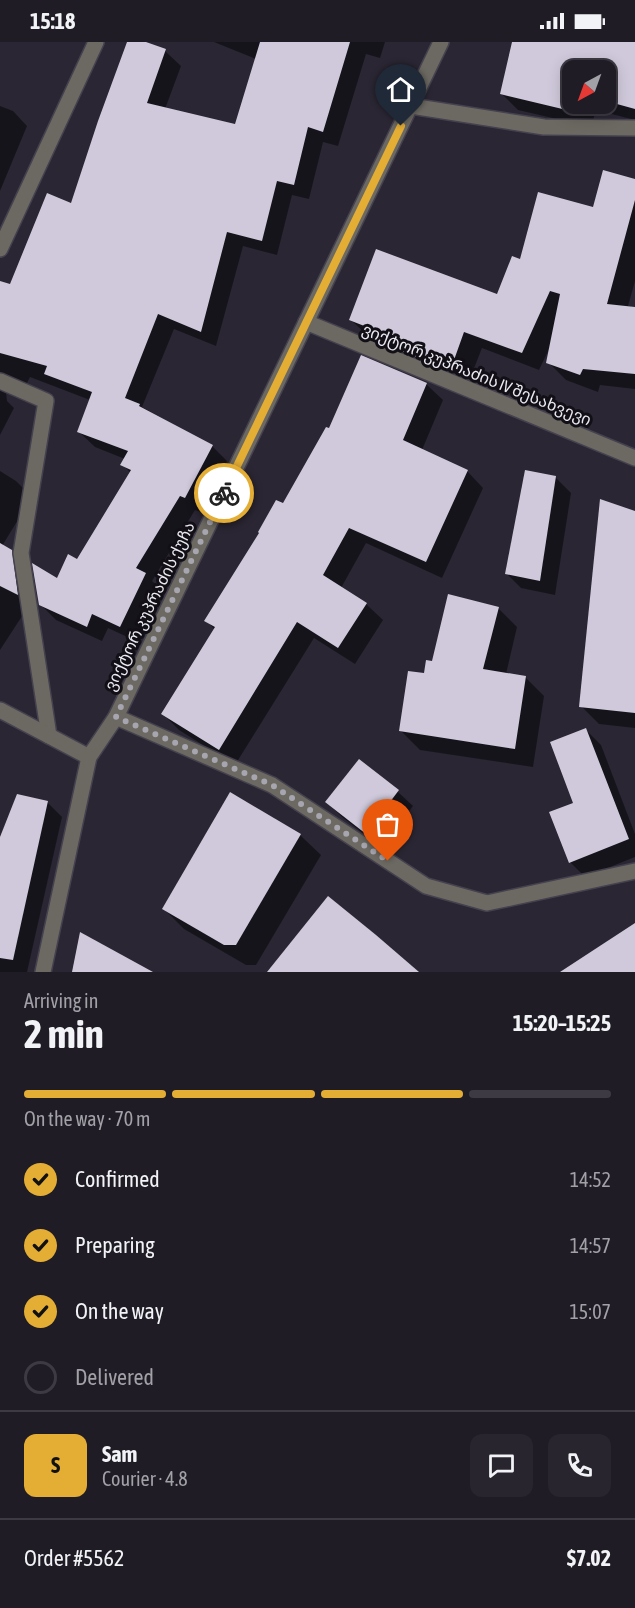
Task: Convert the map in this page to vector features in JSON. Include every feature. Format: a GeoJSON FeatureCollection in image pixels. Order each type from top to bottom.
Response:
{"type":"FeatureCollection","features":[{"type":"Feature","properties":{"kind":"street"},"geometry":{"type":"LineString","coordinates":[[0,249],[96,42]]}},
{"type":"Feature","properties":{"kind":"street","name":"ვიქტორ კუპრაძის ქუჩა"},"geometry":{"type":"LineString","coordinates":[[43,972],[89,757],[116,717],[441,42]]}},
{"type":"Feature","properties":{"kind":"street"},"geometry":{"type":"LineString","coordinates":[[411,106],[544,127],[635,128]]}},
{"type":"Feature","properties":{"kind":"street","name":"ვიქტორ კუპრაძის IV შესახვევი"},"geometry":{"type":"LineString","coordinates":[[306,322],[635,458]]}},
{"type":"Feature","properties":{"kind":"street"},"geometry":{"type":"LineString","coordinates":[[0,381],[46,401],[21,553],[49,736]]}},
{"type":"Feature","properties":{"kind":"street"},"geometry":{"type":"LineString","coordinates":[[0,710],[89,757]]}},
{"type":"Feature","properties":{"kind":"street"},"geometry":{"type":"LineString","coordinates":[[116,717],[272,785],[426,886],[487,903],[635,871]]}},
{"type":"Feature","properties":{"kind":"building"},"geometry":{"type":"Polygon","coordinates":[[[127,42],[146,42],[166,49],[147,103],[235,124],[260,42],[350,42],[323,132],[308,127],[294,185],[277,181],[262,241],[227,232],[201,332],[158,314],[125,398],[213,445],[185,498],[180,496],[136,568],[146,573],[120,627],[92,614],[87,627],[39,605],[32,563],[57,578],[68,554],[77,559],[131,470],[120,465],[128,451],[77,432],[92,392],[44,374],[47,366],[0,353],[0,281],[10,284],[47,193],[71,203],[127,42]]]}},
{"type":"Feature","properties":{"kind":"building"},"geometry":{"type":"Polygon","coordinates":[[[512,42],[635,42],[635,109],[616,104],[616,60],[562,60],[562,109],[500,94],[512,42]]]}},
{"type":"Feature","properties":{"kind":"building"},"geometry":{"type":"Polygon","coordinates":[[[603,170],[635,179],[635,200],[607,304],[635,307],[635,374],[583,369],[580,375],[546,363],[560,294],[550,291],[522,353],[464,332],[454,360],[439,354],[435,365],[369,337],[372,329],[349,320],[376,249],[497,294],[512,256],[520,259],[538,192],[593,207],[603,170]]]}},
{"type":"Feature","properties":{"kind":"building"},"geometry":{"type":"Polygon","coordinates":[[[361,355],[427,383],[403,440],[468,470],[426,562],[349,528],[323,575],[367,603],[338,648],[297,622],[219,750],[161,714],[215,627],[204,621],[259,533],[276,500],[283,503],[326,427],[329,428],[361,355]]]}},
{"type":"Feature","properties":{"kind":"building"},"geometry":{"type":"Polygon","coordinates":[[[525,470],[556,476],[540,581],[505,574],[525,470]]]}},
{"type":"Feature","properties":{"kind":"building"},"geometry":{"type":"Polygon","coordinates":[[[600,499],[635,511],[635,713],[579,707],[600,499]]]}},
{"type":"Feature","properties":{"kind":"building"},"geometry":{"type":"Polygon","coordinates":[[[0,543],[12,550],[18,595],[0,586],[0,543]]]}},
{"type":"Feature","properties":{"kind":"building"},"geometry":{"type":"Polygon","coordinates":[[[448,594],[499,607],[483,669],[526,676],[515,749],[399,731],[408,671],[424,673],[426,660],[432,661],[448,594]]]}},
{"type":"Feature","properties":{"kind":"building"},"geometry":{"type":"Polygon","coordinates":[[[586,728],[629,839],[569,863],[549,812],[573,803],[550,742],[586,728]]]}},
{"type":"Feature","properties":{"kind":"building"},"geometry":{"type":"Polygon","coordinates":[[[359,759],[399,790],[366,834],[325,802],[359,759]]]}},
{"type":"Feature","properties":{"kind":"building"},"geometry":{"type":"Polygon","coordinates":[[[230,792],[301,834],[236,945],[224,945],[162,909],[230,792]]]}},
{"type":"Feature","properties":{"kind":"building"},"geometry":{"type":"Polygon","coordinates":[[[17,794],[48,801],[13,960],[0,958],[0,837],[17,794]]]}},
{"type":"Feature","properties":{"kind":"building"},"geometry":{"type":"Polygon","coordinates":[[[328,896],[376,935],[419,972],[267,972],[328,896]]]}},
{"type":"Feature","properties":{"kind":"building"},"geometry":{"type":"Polygon","coordinates":[[[635,923],[635,972],[560,972],[635,923]]]}},
{"type":"Feature","properties":{"kind":"building"},"geometry":{"type":"Polygon","coordinates":[[[80,932],[153,972],[72,972],[80,932]]]}},
{"type":"Feature","properties":{"kind":"way so far"},"geometry":{"type":"LineString","coordinates":[[224,493],[116,717],[272,785],[388,861]]}},
{"type":"Feature","properties":{"kind":"route"},"geometry":{"type":"LineString","coordinates":[[224,493],[401,126]]}}]}
